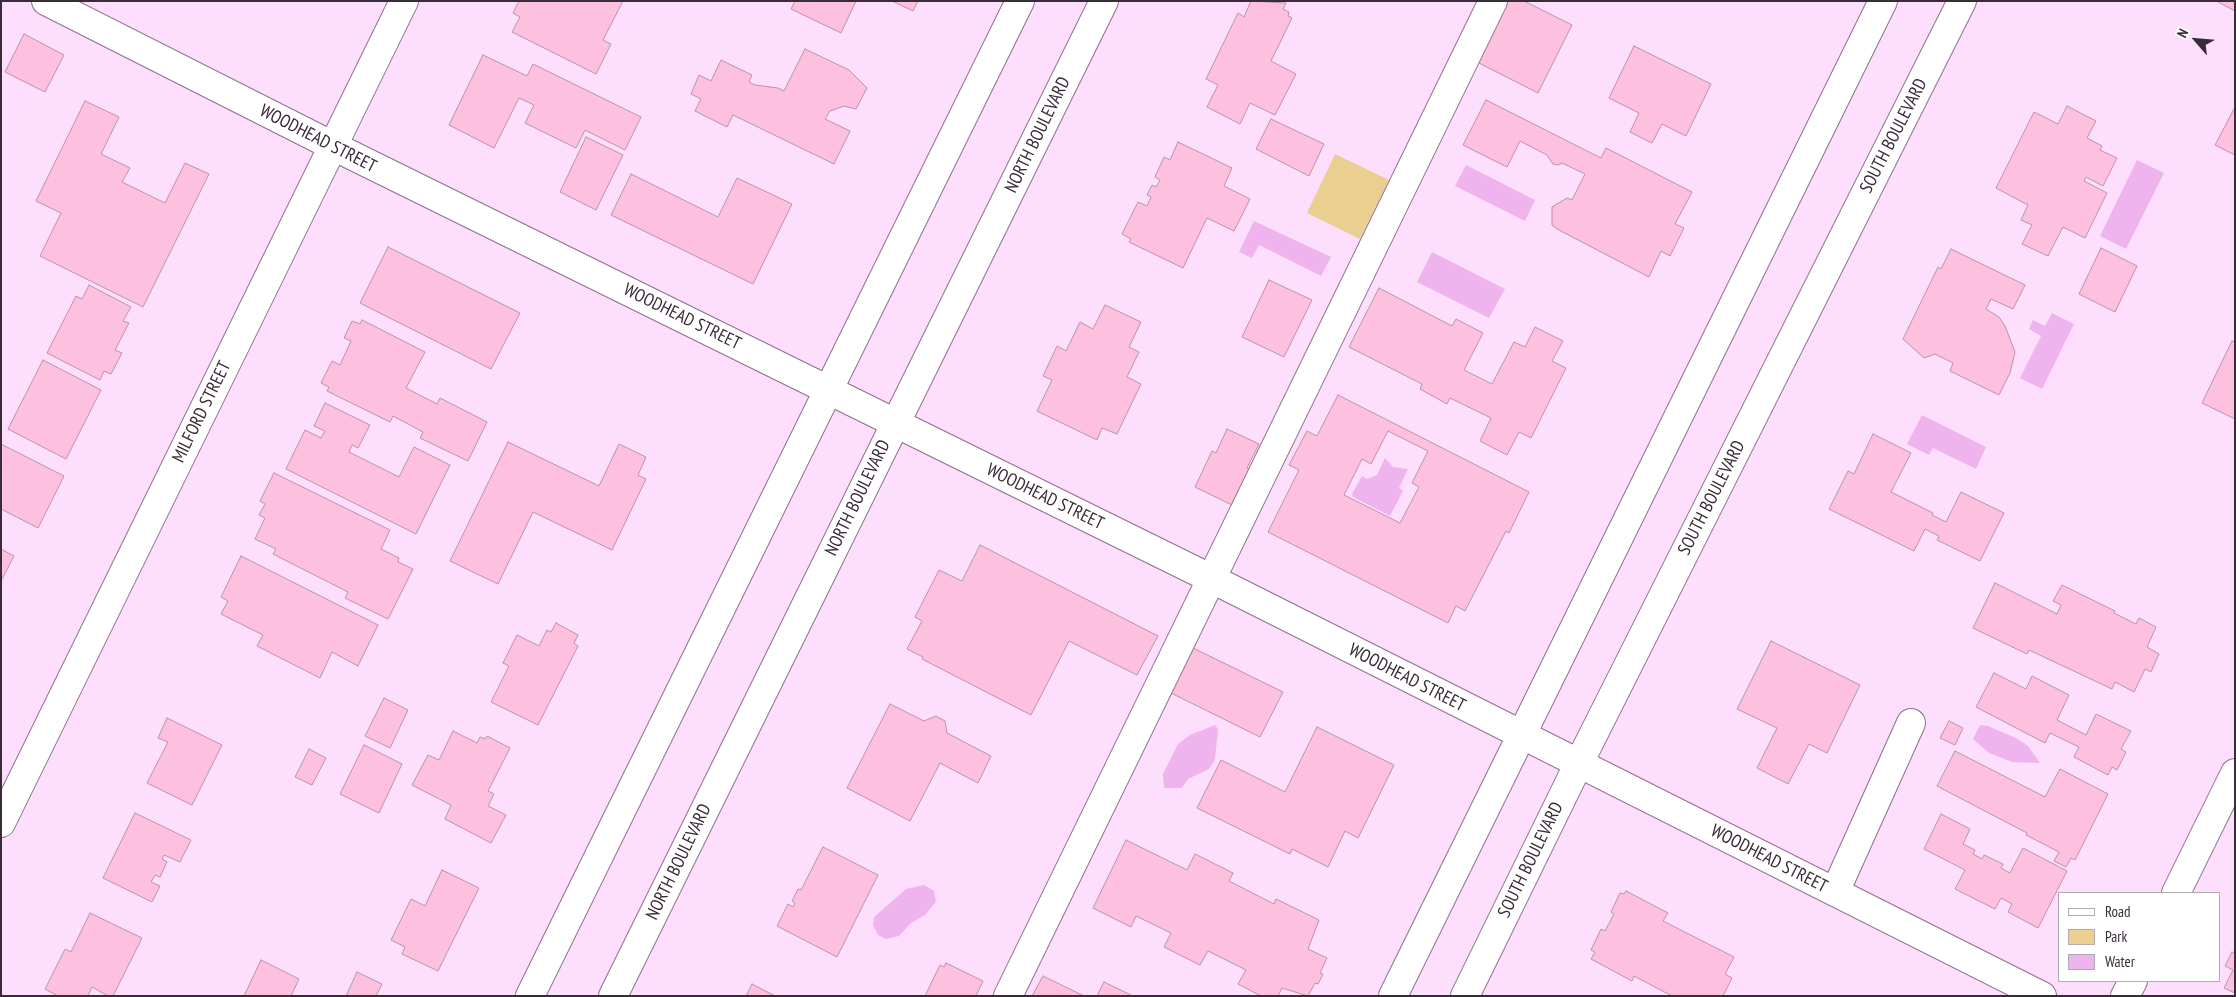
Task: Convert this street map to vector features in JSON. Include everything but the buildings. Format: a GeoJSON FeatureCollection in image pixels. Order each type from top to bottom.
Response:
{"type":"FeatureCollection","features":[{"type":"Feature","properties":{"kind":"street","name":"WOODHEAD STREET"},"geometry":{"type":"LineString","coordinates":[[46,1],[333,146],[1212,579],[1578,765],[2042,996]]}},
{"type":"Feature","properties":{"kind":"street","name":"MILFORD STREET"},"geometry":{"type":"LineString","coordinates":[[1,823],[404,1]]}},
{"type":"Feature","properties":{"kind":"street"},"geometry":{"type":"LineString","coordinates":[[530,996],[1020,1]]}},
{"type":"Feature","properties":{"kind":"street","name":"NORTH BOULEVARD"},"geometry":{"type":"LineString","coordinates":[[613,996],[1104,1]]}},
{"type":"Feature","properties":{"kind":"street"},"geometry":{"type":"LineString","coordinates":[[1008,996],[1494,1]]}},
{"type":"Feature","properties":{"kind":"street"},"geometry":{"type":"LineString","coordinates":[[1393,996],[1883,1]]}},
{"type":"Feature","properties":{"kind":"street","name":"SOUTH BOULEVARD"},"geometry":{"type":"LineString","coordinates":[[1464,996],[1962,1]]}},
{"type":"Feature","properties":{"kind":"street"},"geometry":{"type":"LineString","coordinates":[[1835,892],[1911,722]]}},
{"type":"Feature","properties":{"kind":"street"},"geometry":{"type":"LineString","coordinates":[[2176,892],[2235,773]]}},
{"type":"Feature","properties":{"kind":"street"},"geometry":{"type":"LineString","coordinates":[[2125,996],[2132,982]]}},
{"type":"Feature","properties":{"kind":"green space"},"geometry":{"type":"Polygon","coordinates":[[[1335,154],[1389,180],[1360,239],[1307,213],[1335,154]]]}},
{"type":"Feature","properties":{"kind":"water"},"geometry":{"type":"Polygon","coordinates":[[[2137,160],[2164,173],[2126,249],[2100,236],[2137,160]]]}},
{"type":"Feature","properties":{"kind":"water"},"geometry":{"type":"Polygon","coordinates":[[[1466,165],[1535,200],[1525,221],[1455,186],[1466,165]]]}},
{"type":"Feature","properties":{"kind":"water"},"geometry":{"type":"Polygon","coordinates":[[[1254,221],[1331,257],[1321,276],[1259,245],[1252,258],[1239,252],[1254,221]]]}},
{"type":"Feature","properties":{"kind":"water"},"geometry":{"type":"Polygon","coordinates":[[[1432,252],[1505,289],[1489,318],[1417,282],[1432,252]]]}},
{"type":"Feature","properties":{"kind":"water"},"geometry":{"type":"Polygon","coordinates":[[[2052,313],[2074,324],[2042,389],[2020,378],[2041,336],[2029,329],[2033,320],[2045,326],[2052,313]]]}},
{"type":"Feature","properties":{"kind":"water"},"geometry":{"type":"Polygon","coordinates":[[[1922,415],[1986,447],[1976,469],[1933,448],[1929,455],[1907,444],[1922,415]]]}},
{"type":"Feature","properties":{"kind":"water"},"geometry":{"type":"Polygon","coordinates":[[[1385,458],[1393,467],[1408,469],[1399,488],[1403,491],[1390,516],[1353,497],[1352,494],[1362,476],[1367,479],[1377,475],[1385,458]]]}},
{"type":"Feature","properties":{"kind":"water"},"geometry":{"type":"Polygon","coordinates":[[[1215,725],[1218,729],[1215,760],[1209,769],[1188,779],[1182,788],[1164,788],[1163,774],[1178,744],[1190,735],[1215,725]]]}},
{"type":"Feature","properties":{"kind":"water"},"geometry":{"type":"Polygon","coordinates":[[[1980,725],[1988,726],[2016,738],[2028,746],[2040,763],[2012,762],[1989,753],[1973,739],[1980,725]]]}},
{"type":"Feature","properties":{"kind":"water"},"geometry":{"type":"Polygon","coordinates":[[[924,885],[934,891],[936,902],[925,915],[911,923],[899,936],[886,939],[878,935],[873,925],[874,917],[906,889],[924,885]]]}}]}
